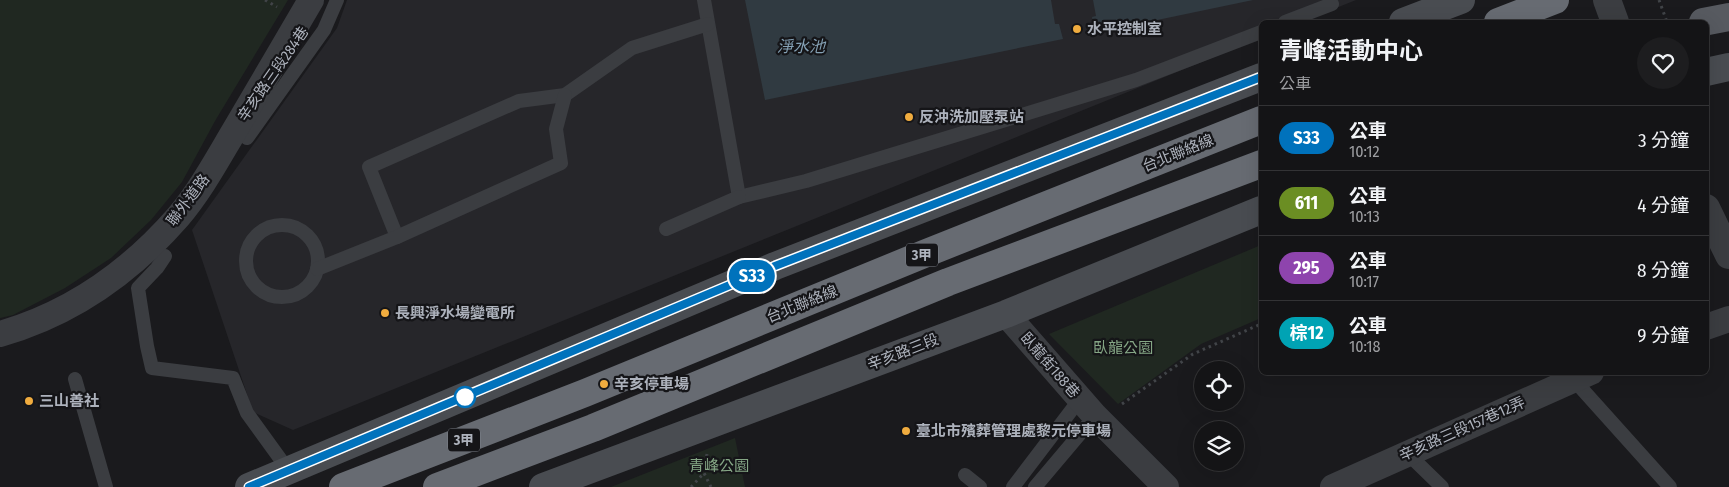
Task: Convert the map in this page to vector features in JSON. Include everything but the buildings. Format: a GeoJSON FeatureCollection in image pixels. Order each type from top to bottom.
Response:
{"type":"FeatureCollection","features":[{"type":"Feature","properties":{"kind":"highway"},"geometry":{"type":"LineString","coordinates":[[1503,20],[1555,0]]}},
{"type":"Feature","properties":{"kind":"highway","name":"台北聯絡線"},"geometry":{"type":"LineString","coordinates":[[343,487],[584,393],[924,254],[1259,121]]}},
{"type":"Feature","properties":{"kind":"highway","name":"3甲"},"geometry":{"type":"LineString","coordinates":[[437,487],[593,428],[948,282],[1259,165]]}},
{"type":"Feature","properties":{"kind":"main road"},"geometry":{"type":"LineString","coordinates":[[1408,20],[1461,0]]}},
{"type":"Feature","properties":{"kind":"main road"},"geometry":{"type":"LineString","coordinates":[[1709,21],[1729,17]]}},
{"type":"Feature","properties":{"kind":"main road"},"geometry":{"type":"LineString","coordinates":[[1709,71],[1729,67]]}},
{"type":"Feature","properties":{"kind":"main road"},"geometry":{"type":"LineString","coordinates":[[249,487],[775,266],[1259,79]]}},
{"type":"Feature","properties":{"kind":"main road","name":"辛亥路三段"},"geometry":{"type":"LineString","coordinates":[[542,487],[1006,314],[1259,211]]}},
{"type":"Feature","properties":{"kind":"street","name":"聯外道路"},"geometry":{"type":"LineString","coordinates":[[0,334],[22,328],[67,308],[102,286],[138,258],[178,216],[210,171],[311,0]]}},
{"type":"Feature","properties":{"kind":"street"},"geometry":{"type":"LineString","coordinates":[[1607,0],[1614,20]]}},
{"type":"Feature","properties":{"kind":"street"},"geometry":{"type":"LineString","coordinates":[[1709,214],[1729,255]]}},
{"type":"Feature","properties":{"kind":"street","name":"臥龍街188巷"},"geometry":{"type":"LineString","coordinates":[[1006,314],[1087,407],[1166,487]]}},
{"type":"Feature","properties":{"kind":"street"},"geometry":{"type":"LineString","coordinates":[[1709,326],[1729,318]]}},
{"type":"Feature","properties":{"kind":"street","name":"辛亥路三段157巷12弄"},"geometry":{"type":"LineString","coordinates":[[1333,487],[1582,376]]}},
{"type":"Feature","properties":{"kind":"lane","name":"辛亥路三段284巷"},"geometry":{"type":"LineString","coordinates":[[247,138],[324,30],[337,0]]}},
{"type":"Feature","properties":{"kind":"lane"},"geometry":{"type":"LineString","coordinates":[[704,0],[739,197]]}},
{"type":"Feature","properties":{"kind":"lane"},"geometry":{"type":"LineString","coordinates":[[1290,20],[1332,4]]}},
{"type":"Feature","properties":{"kind":"lane"},"geometry":{"type":"LineString","coordinates":[[397,236],[369,166],[520,101],[565,95],[632,48],[708,24]]}},
{"type":"Feature","properties":{"kind":"lane"},"geometry":{"type":"LineString","coordinates":[[666,229],[739,197],[806,181],[1136,80],[1259,33]]}},
{"type":"Feature","properties":{"kind":"lane"},"geometry":{"type":"LineString","coordinates":[[317,270],[318,259],[312,243],[301,231],[291,226],[269,228],[259,233],[252,242],[247,254],[246,266],[250,278],[257,288],[268,295],[280,298],[292,296],[303,290],[312,281],[317,270],[561,163],[556,129],[565,95]]}},
{"type":"Feature","properties":{"kind":"lane"},"geometry":{"type":"LineString","coordinates":[[165,256],[157,268],[138,288],[152,368],[233,378],[247,413],[289,471]]}},
{"type":"Feature","properties":{"kind":"lane"},"geometry":{"type":"LineString","coordinates":[[1582,376],[1670,487]]}},
{"type":"Feature","properties":{"kind":"lane"},"geometry":{"type":"LineString","coordinates":[[75,379],[106,487]]}},
{"type":"Feature","properties":{"kind":"lane"},"geometry":{"type":"LineString","coordinates":[[1013,487],[1087,407]]}},
{"type":"Feature","properties":{"kind":"lane"},"geometry":{"type":"LineString","coordinates":[[1035,487],[1087,407]]}},
{"type":"Feature","properties":{"kind":"lane"},"geometry":{"type":"LineString","coordinates":[[1407,453],[1442,487]]}},
{"type":"Feature","properties":{"kind":"lane"},"geometry":{"type":"LineString","coordinates":[[965,475],[980,487]]}},
{"type":"Feature","properties":{"kind":"path"},"geometry":{"type":"LineString","coordinates":[[1659,0],[1666,20]]}},
{"type":"Feature","properties":{"kind":"path"},"geometry":{"type":"LineString","coordinates":[[1087,407],[1119,406],[1193,354],[1259,325]]}},
{"type":"Feature","properties":{"kind":"path"},"geometry":{"type":"LineString","coordinates":[[691,487],[704,473],[708,450]]}},
{"type":"Feature","properties":{"kind":"path"},"geometry":{"type":"LineString","coordinates":[[704,473],[711,487]]}},
{"type":"Feature","properties":{"kind":"shaded area"},"geometry":{"type":"Polygon","coordinates":[[[347,0],[1356,0],[1306,20],[1259,20],[1259,39],[293,430],[253,412],[192,230],[337,28],[347,0]]]}},
{"type":"Feature","properties":{"kind":"green space"},"geometry":{"type":"Polygon","coordinates":[[[0,0],[288,0],[215,121],[182,182],[151,220],[111,258],[65,288],[13,315],[0,318],[0,0]]]}},
{"type":"Feature","properties":{"kind":"green space","name":"臥龍公園"},"geometry":{"type":"Polygon","coordinates":[[[1259,246],[1259,319],[1201,344],[1118,404],[1049,334],[1259,246]]]}},
{"type":"Feature","properties":{"kind":"green space","name":"青峰公園"},"geometry":{"type":"Polygon","coordinates":[[[735,438],[745,487],[611,487],[735,438]]]}},
{"type":"Feature","properties":{"kind":"water","name":"淨水池"},"geometry":{"type":"Polygon","coordinates":[[[745,0],[1051,0],[1055,24],[1059,24],[1063,39],[765,100],[745,0]]]}},
{"type":"Feature","properties":{"kind":"water"},"geometry":{"type":"Polygon","coordinates":[[[1093,0],[1253,0],[1095,33],[1092,17],[1096,16],[1093,0]]]}},
{"type":"Feature","properties":{"kind":"bus line","name":"S33"},"geometry":{"type":"LineString","coordinates":[[249,487],[775,266],[1259,78]]}},
{"type":"Feature","properties":{"kind":"place","name":"水平控制室"},"geometry":{"type":"Point","coordinates":[1077,29]}},
{"type":"Feature","properties":{"kind":"place","name":"反沖洗加壓泵站"},"geometry":{"type":"Point","coordinates":[909,117]}},
{"type":"Feature","properties":{"kind":"place","name":"長興淨水場變電所"},"geometry":{"type":"Point","coordinates":[385,313]}},
{"type":"Feature","properties":{"kind":"place","name":"辛亥停車場"},"geometry":{"type":"Point","coordinates":[604,384]}},
{"type":"Feature","properties":{"kind":"place","name":"三山善社"},"geometry":{"type":"Point","coordinates":[29,401]}},
{"type":"Feature","properties":{"kind":"place","name":"臺北市殯葬管理處黎元停車場"},"geometry":{"type":"Point","coordinates":[906,431]}}]}
